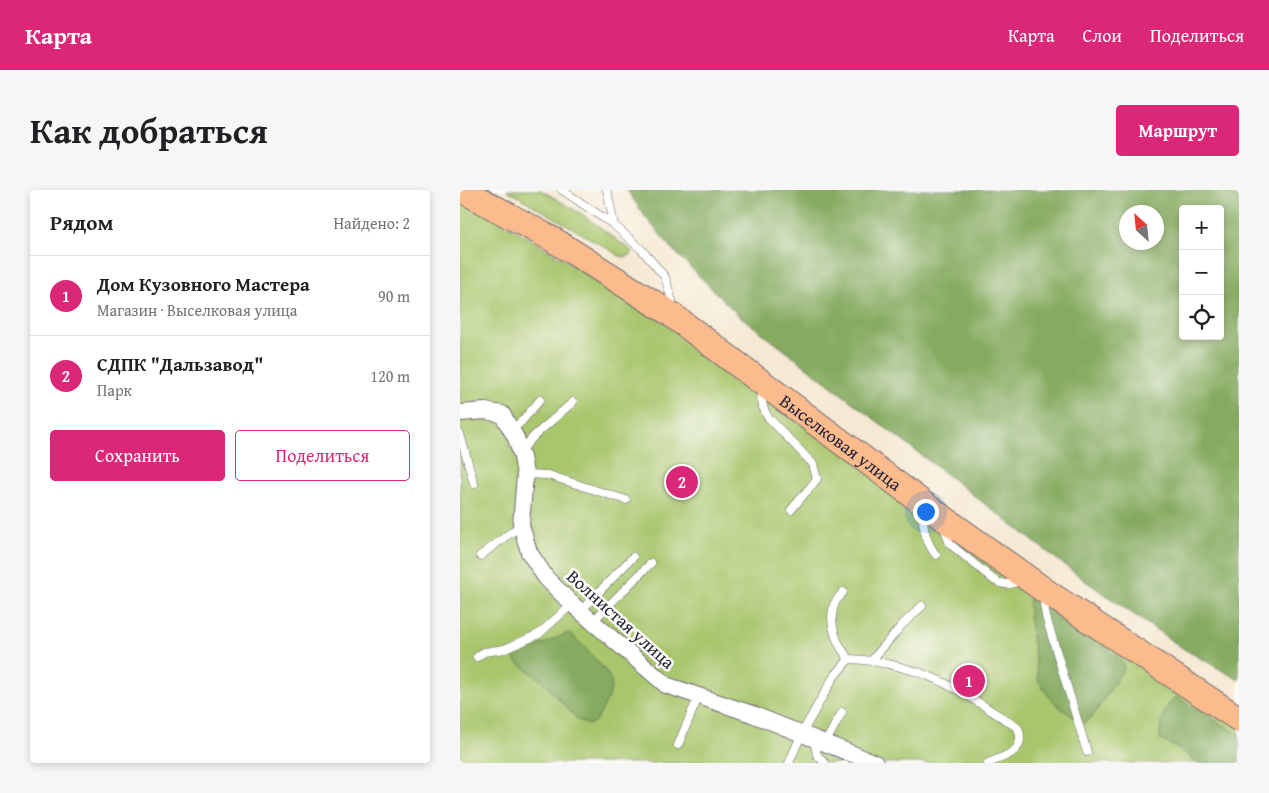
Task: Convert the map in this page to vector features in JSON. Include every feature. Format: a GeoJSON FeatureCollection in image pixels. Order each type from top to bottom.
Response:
{"type":"FeatureCollection","features":[{"type":"Feature","properties":{"kind":"main road","name":"Выселковая улица"},"geometry":{"type":"LineString","coordinates":[[462,190],[552,240],[668,312],[933,510],[1048,593],[1239,719]]}},
{"type":"Feature","properties":{"kind":"main road","name":"Выселковая улица"},"geometry":{"type":"LineString","coordinates":[[484,190],[560,233],[672,301],[927,493],[1064,592],[1146,648],[1239,704]]}},
{"type":"Feature","properties":{"kind":"street","name":"Волнистая улица"},"geometry":{"type":"LineString","coordinates":[[460,413],[485,411],[502,414],[512,430],[521,451],[525,474],[522,525],[529,552],[546,578],[577,613],[666,685],[699,695],[875,763]]}},
{"type":"Feature","properties":{"kind":"lane"},"geometry":{"type":"LineString","coordinates":[[562,190],[614,225],[642,250],[665,277],[672,301]]}},
{"type":"Feature","properties":{"kind":"lane"},"geometry":{"type":"LineString","coordinates":[[607,190],[614,225]]}},
{"type":"Feature","properties":{"kind":"lane"},"geometry":{"type":"LineString","coordinates":[[761,382],[760,394],[767,416],[813,464],[816,472],[817,479],[791,510]]}},
{"type":"Feature","properties":{"kind":"lane"},"geometry":{"type":"LineString","coordinates":[[512,430],[540,400]]}},
{"type":"Feature","properties":{"kind":"lane"},"geometry":{"type":"LineString","coordinates":[[521,451],[534,436],[573,402]]}},
{"type":"Feature","properties":{"kind":"lane"},"geometry":{"type":"LineString","coordinates":[[460,434],[474,484]]}},
{"type":"Feature","properties":{"kind":"lane"},"geometry":{"type":"LineString","coordinates":[[525,474],[548,475],[626,500]]}},
{"type":"Feature","properties":{"kind":"lane"},"geometry":{"type":"LineString","coordinates":[[933,510],[922,516],[928,544],[936,555]]}},
{"type":"Feature","properties":{"kind":"lane"},"geometry":{"type":"LineString","coordinates":[[480,556],[522,525]]}},
{"type":"Feature","properties":{"kind":"lane"},"geometry":{"type":"LineString","coordinates":[[577,613],[633,557]]}},
{"type":"Feature","properties":{"kind":"lane"},"geometry":{"type":"LineString","coordinates":[[478,657],[484,652],[505,649],[539,634],[547,627],[577,613],[651,563]]}},
{"type":"Feature","properties":{"kind":"lane"},"geometry":{"type":"LineString","coordinates":[[843,592],[834,604],[832,620],[840,647],[849,659]]}},
{"type":"Feature","properties":{"kind":"lane"},"geometry":{"type":"LineString","coordinates":[[1048,593],[1044,604],[1046,617],[1087,752]]}},
{"type":"Feature","properties":{"kind":"lane"},"geometry":{"type":"LineString","coordinates":[[872,660],[902,625],[922,606]]}},
{"type":"Feature","properties":{"kind":"lane"},"geometry":{"type":"LineString","coordinates":[[849,659],[872,660],[904,668],[951,686],[1018,728],[1021,742],[1017,748],[1003,757],[988,763]]}},
{"type":"Feature","properties":{"kind":"lane"},"geometry":{"type":"LineString","coordinates":[[825,763],[817,755],[814,739],[833,678],[849,659]]}},
{"type":"Feature","properties":{"kind":"lane"},"geometry":{"type":"LineString","coordinates":[[678,745],[699,695]]}},
{"type":"Feature","properties":{"kind":"lane"},"geometry":{"type":"LineString","coordinates":[[789,763],[814,739],[828,738],[842,712]]}},
{"type":"Feature","properties":{"kind":"green space"},"geometry":{"type":"Polygon","coordinates":[[[507,190],[541,190],[582,214],[632,251],[631,255],[620,256],[507,190]]]}},
{"type":"Feature","properties":{"kind":"green space"},"geometry":{"type":"Polygon","coordinates":[[[627,190],[1239,190],[1239,680],[1184,649],[1084,580],[736,313],[675,252],[646,218],[627,190]]]}},
{"type":"Feature","properties":{"kind":"green space"},"geometry":{"type":"Polygon","coordinates":[[[460,197],[756,375],[1239,727],[1239,763],[460,763],[460,197]]]}},
{"type":"Feature","properties":{"kind":"green space"},"geometry":{"type":"Polygon","coordinates":[[[1032,593],[1083,629],[1123,662],[1124,668],[1093,716],[1084,723],[1056,704],[1038,679],[1029,615],[1029,601],[1032,593]]]}},
{"type":"Feature","properties":{"kind":"green space"},"geometry":{"type":"Polygon","coordinates":[[[569,633],[600,665],[610,680],[611,686],[608,699],[594,722],[588,725],[577,719],[542,681],[513,657],[523,650],[569,633]]]}},
{"type":"Feature","properties":{"kind":"green space"},"geometry":{"type":"Polygon","coordinates":[[[1176,697],[1235,732],[1239,737],[1239,763],[1198,763],[1179,749],[1161,740],[1160,730],[1163,717],[1169,704],[1176,697]]]}},
{"type":"Feature","properties":{"kind":"place","name":"СДПК \"Дальзавод\""},"geometry":{"type":"Point","coordinates":[682,482]}},
{"type":"Feature","properties":{"kind":"place","name":"Дом Кузовного Мастера"},"geometry":{"type":"Point","coordinates":[969,681]}}]}
